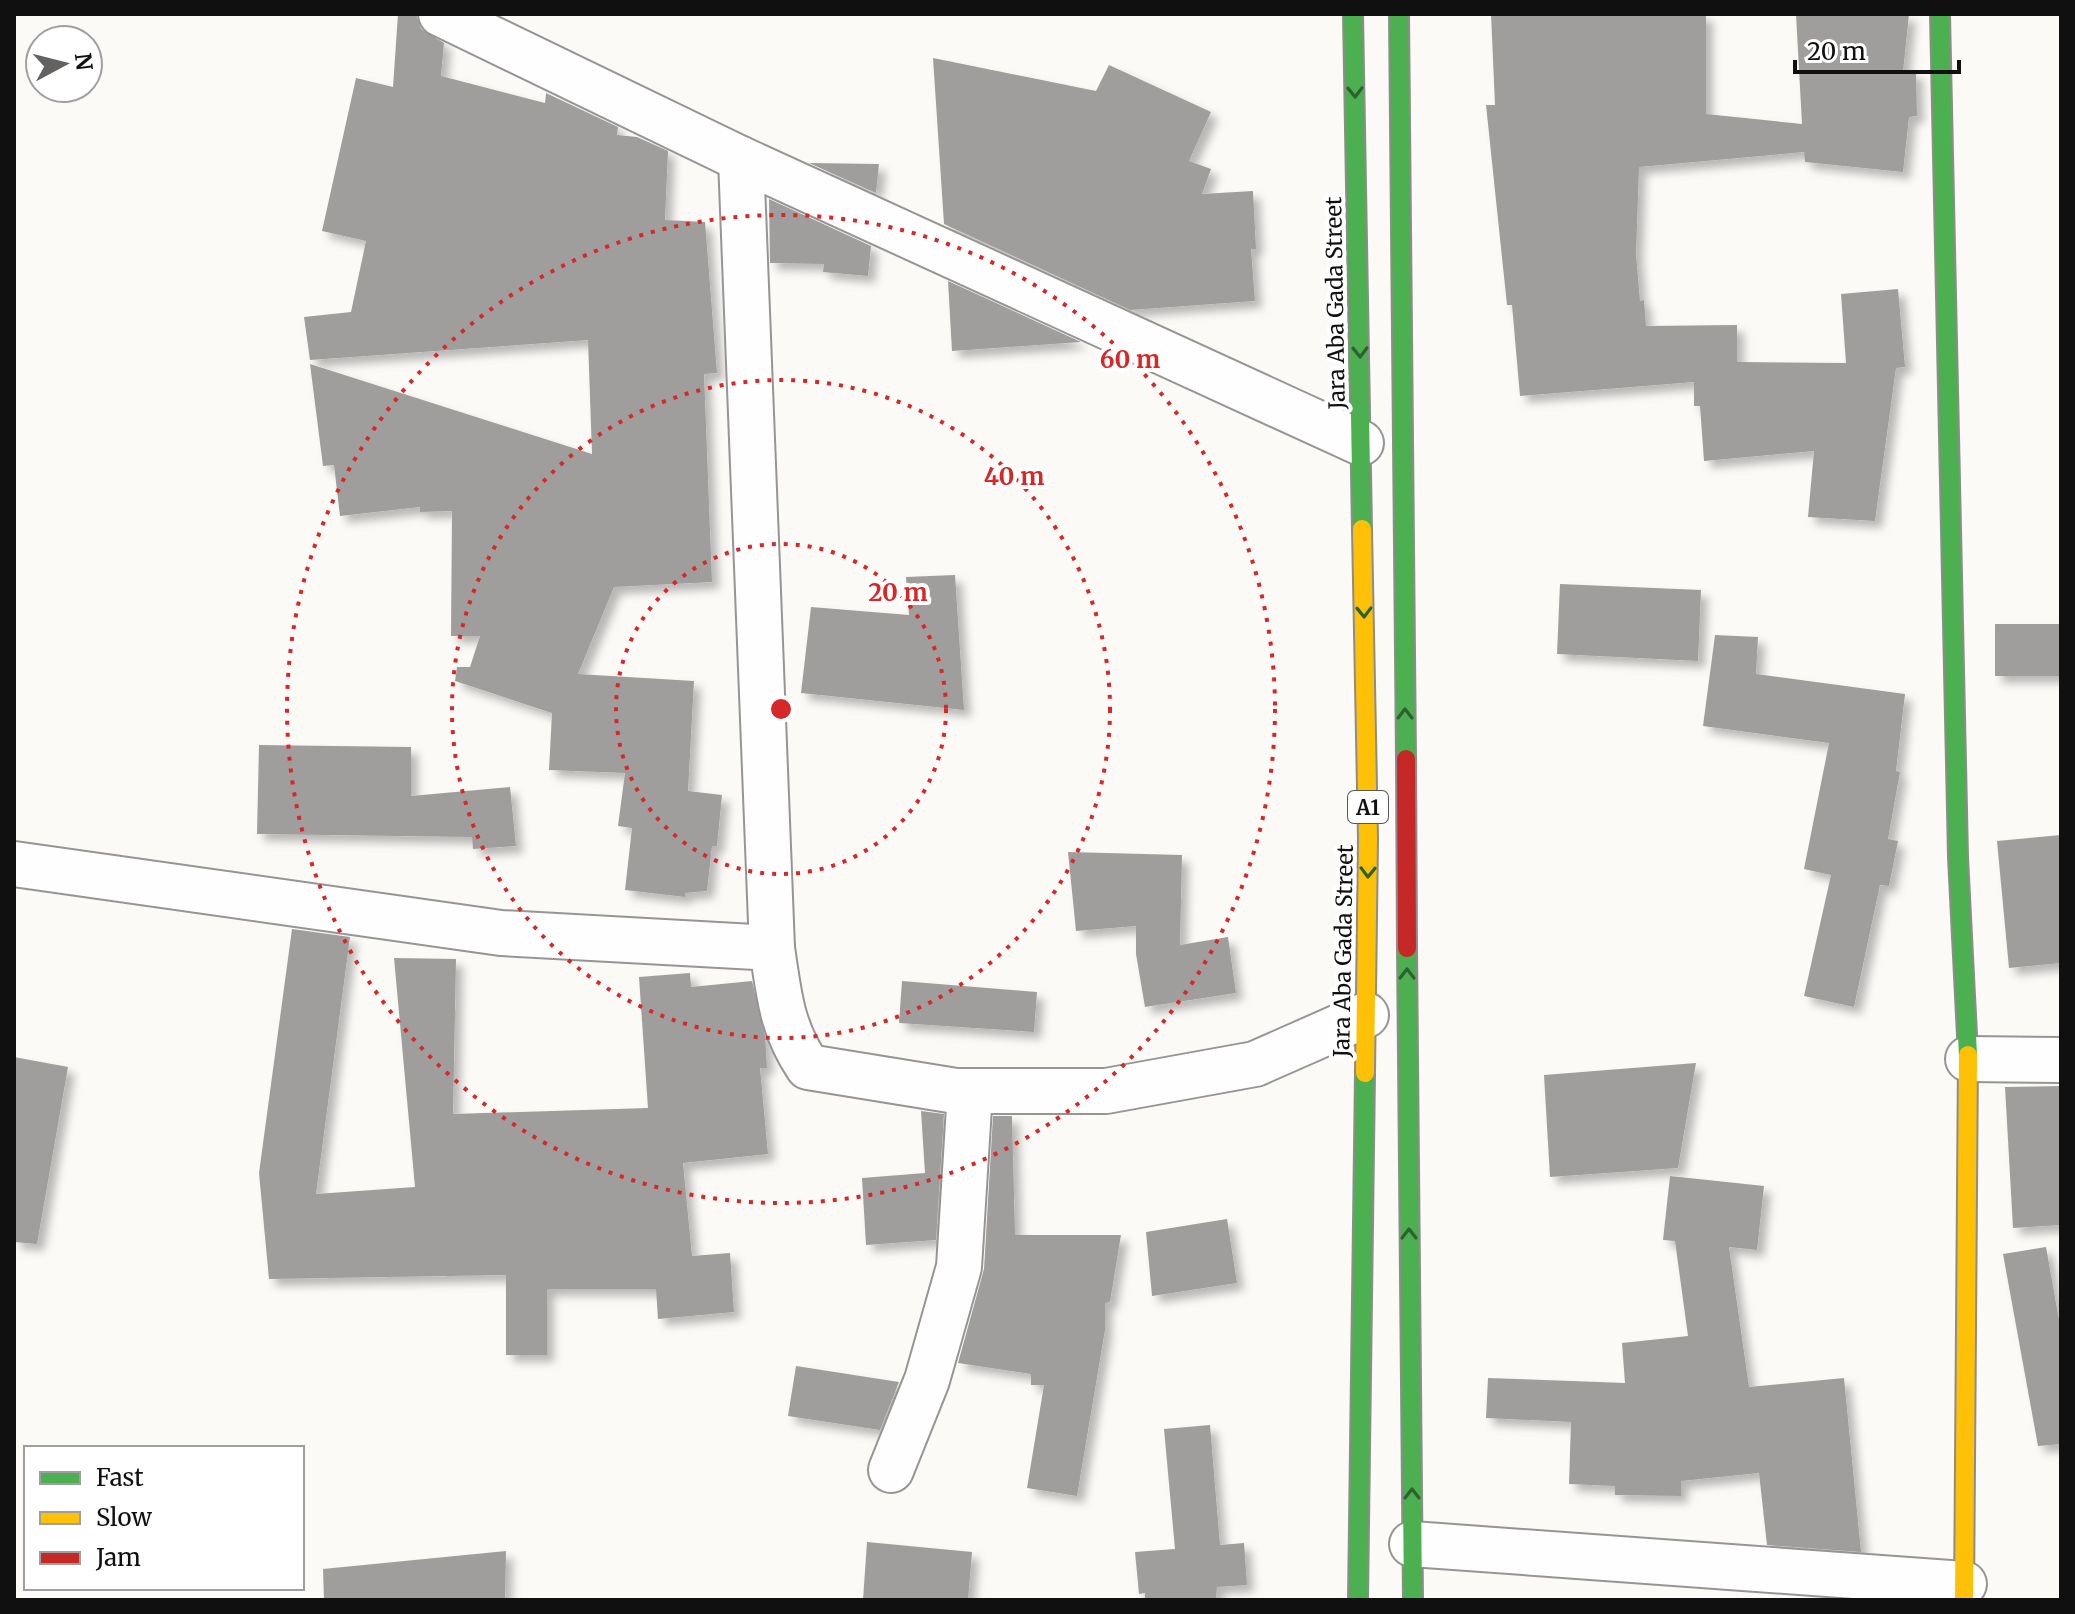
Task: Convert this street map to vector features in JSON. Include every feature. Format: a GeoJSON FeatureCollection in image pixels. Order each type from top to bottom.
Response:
{"type":"FeatureCollection","features":[{"type":"Feature","properties":{"kind":"main road","name":"Jara Aba Gada Street"},"geometry":{"type":"LineString","coordinates":[[1353,14],[1368,838],[1358,1600]]}},
{"type":"Feature","properties":{"kind":"main road","name":"A1"},"geometry":{"type":"LineString","coordinates":[[1399,14],[1413,1600]]}},
{"type":"Feature","properties":{"kind":"main road"},"geometry":{"type":"LineString","coordinates":[[1940,14],[1958,857],[1968,1059],[1964,1592]]}},
{"type":"Feature","properties":{"kind":"street"},"geometry":{"type":"LineString","coordinates":[[446,15],[741,159],[1361,443]]}},
{"type":"Feature","properties":{"kind":"street"},"geometry":{"type":"LineString","coordinates":[[741,159],[772,948],[781,1013],[793,1045],[808,1067],[956,1091],[1106,1091],[1255,1064],[1366,1015]]}},
{"type":"Feature","properties":{"kind":"street"},"geometry":{"type":"LineString","coordinates":[[14,864],[501,933],[772,948]]}},
{"type":"Feature","properties":{"kind":"street"},"geometry":{"type":"LineString","coordinates":[[1968,1059],[2061,1060]]}},
{"type":"Feature","properties":{"kind":"street"},"geometry":{"type":"LineString","coordinates":[[891,1470],[927,1380],[959,1267],[970,1091]]}},
{"type":"Feature","properties":{"kind":"street"},"geometry":{"type":"LineString","coordinates":[[1412,1544],[1964,1592]]}},
{"type":"Feature","properties":{"kind":"building"},"geometry":{"type":"Polygon","coordinates":[[[398,14],[416,14],[421,29],[444,43],[441,76],[545,103],[546,93],[618,127],[617,135],[637,137],[668,151],[665,220],[705,222],[717,373],[704,374],[712,582],[614,587],[578,674],[694,681],[688,791],[722,795],[717,846],[712,846],[707,891],[685,893],[685,897],[625,890],[632,828],[618,826],[625,773],[549,770],[552,713],[455,681],[457,667],[470,667],[480,636],[451,636],[452,511],[420,512],[420,507],[340,516],[334,465],[323,466],[310,364],[592,454],[588,340],[310,360],[304,317],[351,312],[366,241],[322,231],[356,78],[393,87],[398,14]]]}},
{"type":"Feature","properties":{"kind":"building"},"geometry":{"type":"Polygon","coordinates":[[[1491,14],[1706,14],[1706,114],[1802,124],[1796,14],[1909,14],[1903,72],[1916,71],[1917,116],[1909,117],[1903,172],[1805,162],[1804,152],[1639,167],[1636,254],[1640,301],[1644,300],[1646,326],[1737,325],[1737,362],[1846,363],[1841,294],[1898,289],[1905,367],[1896,368],[1875,521],[1808,517],[1814,451],[1704,461],[1700,406],[1694,406],[1694,382],[1520,396],[1512,305],[1507,305],[1486,105],[1495,105],[1491,14]]]}},
{"type":"Feature","properties":{"kind":"building"},"geometry":{"type":"Polygon","coordinates":[[[933,58],[1096,91],[1109,65],[1211,112],[1189,161],[1211,169],[1202,194],[1253,191],[1256,249],[1251,249],[1255,301],[1130,310],[944,224],[933,58]]]}},
{"type":"Feature","properties":{"kind":"building"},"geometry":{"type":"Polygon","coordinates":[[[809,163],[879,164],[876,193],[809,163]]]}},
{"type":"Feature","properties":{"kind":"building"},"geometry":{"type":"Polygon","coordinates":[[[769,199],[871,246],[868,276],[823,272],[824,264],[770,263],[769,199]]]}},
{"type":"Feature","properties":{"kind":"building"},"geometry":{"type":"Polygon","coordinates":[[[948,281],[1081,342],[952,351],[948,281]]]}},
{"type":"Feature","properties":{"kind":"building"},"geometry":{"type":"Polygon","coordinates":[[[955,575],[964,710],[801,693],[811,607],[909,615],[906,577],[955,575]]]}},
{"type":"Feature","properties":{"kind":"building"},"geometry":{"type":"Polygon","coordinates":[[[1560,584],[1701,590],[1698,661],[1557,654],[1560,584]]]}},
{"type":"Feature","properties":{"kind":"building"},"geometry":{"type":"Polygon","coordinates":[[[1995,624],[2061,624],[2061,676],[1995,676],[1995,624]]]}},
{"type":"Feature","properties":{"kind":"building"},"geometry":{"type":"Polygon","coordinates":[[[1715,635],[1758,637],[1756,674],[1905,694],[1896,771],[1900,772],[1888,839],[1898,841],[1889,886],[1880,885],[1854,1007],[1804,996],[1831,875],[1804,869],[1829,743],[1703,726],[1715,635]]]}},
{"type":"Feature","properties":{"kind":"building"},"geometry":{"type":"Polygon","coordinates":[[[259,745],[411,747],[411,796],[510,787],[516,846],[473,849],[472,837],[257,834],[259,745]]]}},
{"type":"Feature","properties":{"kind":"building"},"geometry":{"type":"Polygon","coordinates":[[[2061,835],[2061,963],[2009,968],[1997,841],[2061,835]]]}},
{"type":"Feature","properties":{"kind":"building"},"geometry":{"type":"Polygon","coordinates":[[[1068,852],[1182,855],[1180,945],[1228,937],[1236,993],[1145,1007],[1136,954],[1136,926],[1076,931],[1068,852]]]}},
{"type":"Feature","properties":{"kind":"building"},"geometry":{"type":"Polygon","coordinates":[[[292,929],[350,937],[316,1194],[415,1187],[394,958],[456,959],[453,1114],[648,1108],[639,977],[690,973],[691,987],[752,981],[765,1036],[767,1068],[760,1068],[768,1154],[683,1163],[692,1256],[730,1253],[734,1312],[658,1319],[656,1289],[547,1289],[547,1355],[506,1355],[506,1275],[269,1279],[259,1173],[292,929]]]}},
{"type":"Feature","properties":{"kind":"building"},"geometry":{"type":"Polygon","coordinates":[[[902,981],[1037,992],[1034,1032],[899,1023],[902,981]]]}},
{"type":"Feature","properties":{"kind":"building"},"geometry":{"type":"Polygon","coordinates":[[[14,1057],[68,1067],[37,1244],[14,1242],[14,1057]]]}},
{"type":"Feature","properties":{"kind":"building"},"geometry":{"type":"Polygon","coordinates":[[[1696,1063],[1678,1168],[1550,1177],[1544,1075],[1696,1063]]]}},
{"type":"Feature","properties":{"kind":"building"},"geometry":{"type":"Polygon","coordinates":[[[2061,1086],[2061,1225],[2013,1228],[2005,1087],[2061,1086]]]}},
{"type":"Feature","properties":{"kind":"building"},"geometry":{"type":"Polygon","coordinates":[[[921,1111],[944,1114],[936,1240],[866,1245],[862,1178],[925,1173],[921,1111]]]}},
{"type":"Feature","properties":{"kind":"building"},"geometry":{"type":"Polygon","coordinates":[[[993,1116],[1012,1116],[1015,1235],[1121,1235],[1110,1302],[1105,1303],[1105,1330],[1077,1496],[1027,1488],[1044,1385],[1031,1385],[1031,1374],[958,1363],[984,1269],[993,1116]]]}},
{"type":"Feature","properties":{"kind":"building"},"geometry":{"type":"Polygon","coordinates":[[[1670,1176],[1764,1186],[1757,1250],[1729,1247],[1749,1387],[1844,1378],[1861,1552],[1767,1545],[1759,1473],[1681,1481],[1681,1496],[1615,1495],[1615,1486],[1569,1484],[1571,1422],[1486,1418],[1488,1378],[1625,1383],[1622,1343],[1688,1336],[1675,1241],[1663,1240],[1670,1176]]]}},
{"type":"Feature","properties":{"kind":"building"},"geometry":{"type":"Polygon","coordinates":[[[1227,1219],[1237,1283],[1152,1296],[1146,1232],[1227,1219]]]}},
{"type":"Feature","properties":{"kind":"building"},"geometry":{"type":"Polygon","coordinates":[[[2046,1247],[2061,1331],[2061,1444],[2038,1446],[2003,1254],[2046,1247]]]}},
{"type":"Feature","properties":{"kind":"building"},"geometry":{"type":"Polygon","coordinates":[[[796,1366],[899,1382],[880,1430],[788,1416],[796,1366]]]}},
{"type":"Feature","properties":{"kind":"building"},"geometry":{"type":"Polygon","coordinates":[[[1210,1425],[1220,1545],[1244,1543],[1247,1585],[1217,1587],[1216,1600],[1145,1600],[1145,1593],[1139,1594],[1135,1552],[1175,1549],[1164,1429],[1210,1425]]]}},
{"type":"Feature","properties":{"kind":"building"},"geometry":{"type":"Polygon","coordinates":[[[867,1542],[972,1552],[968,1600],[863,1600],[867,1542]]]}},
{"type":"Feature","properties":{"kind":"building"},"geometry":{"type":"Polygon","coordinates":[[[506,1551],[505,1600],[324,1600],[323,1569],[506,1551]]]}},
{"type":"Feature","properties":{"kind":"traffic: fast"},"geometry":{"type":"LineString","coordinates":[[1353,14],[1362,529]]}},
{"type":"Feature","properties":{"kind":"traffic: fast"},"geometry":{"type":"LineString","coordinates":[[1399,14],[1406,759]]}},
{"type":"Feature","properties":{"kind":"traffic: fast"},"geometry":{"type":"LineString","coordinates":[[1940,14],[1958,857],[1968,1055]]}},
{"type":"Feature","properties":{"kind":"traffic: fast"},"geometry":{"type":"LineString","coordinates":[[1407,948],[1413,1600]]}},
{"type":"Feature","properties":{"kind":"traffic: fast"},"geometry":{"type":"LineString","coordinates":[[1358,1600],[1365,1073]]}},
{"type":"Feature","properties":{"kind":"traffic: slow"},"geometry":{"type":"LineString","coordinates":[[1362,529],[1368,838],[1365,1073]]}},
{"type":"Feature","properties":{"kind":"traffic: slow"},"geometry":{"type":"LineString","coordinates":[[1964,1600],[1968,1055]]}},
{"type":"Feature","properties":{"kind":"traffic: jam"},"geometry":{"type":"LineString","coordinates":[[1406,759],[1407,948]]}}]}
